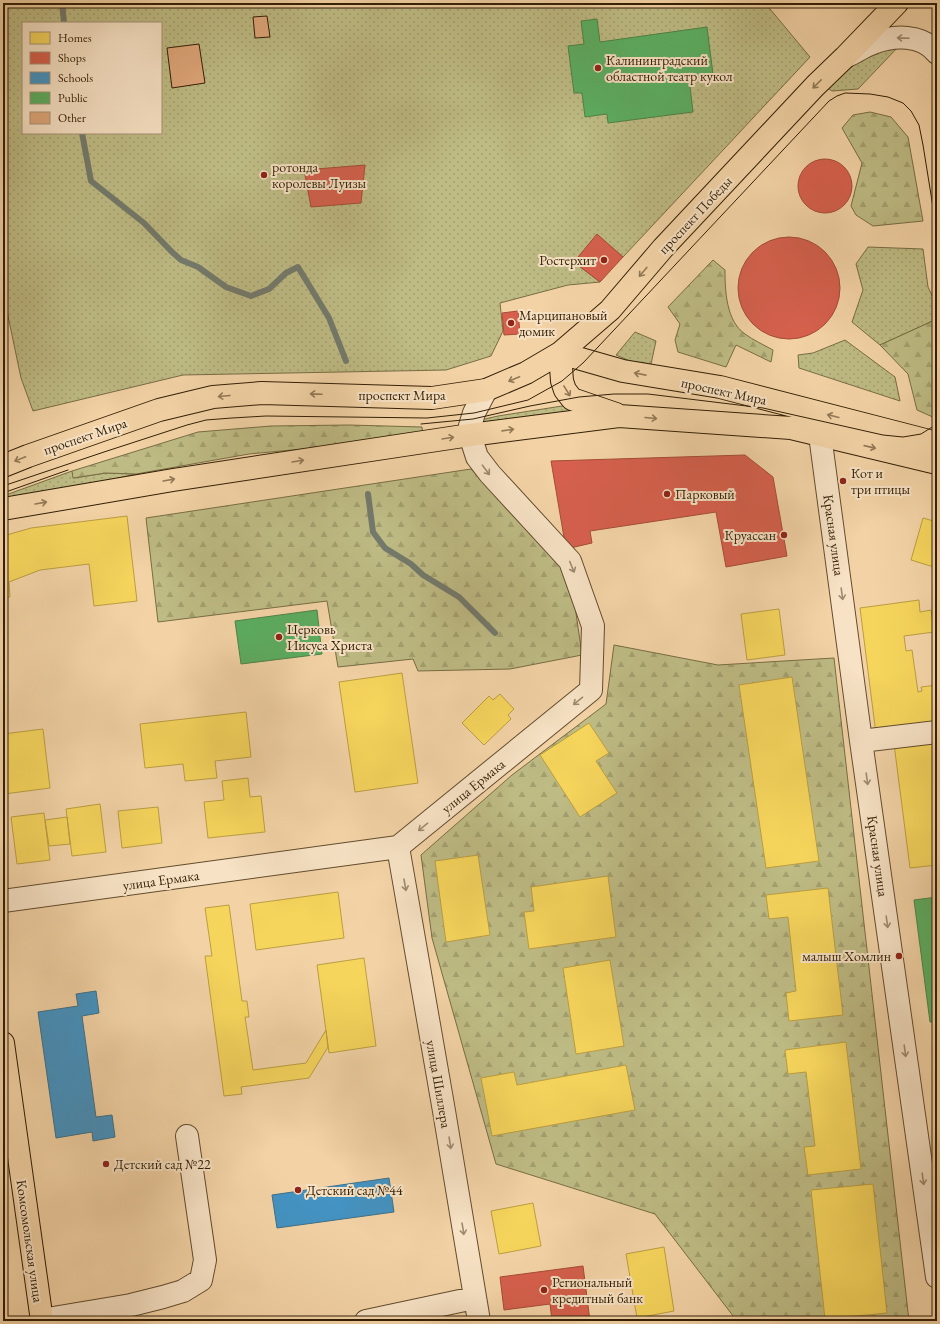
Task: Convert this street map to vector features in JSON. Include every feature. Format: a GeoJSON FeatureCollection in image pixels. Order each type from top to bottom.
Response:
{"type":"FeatureCollection","features":[{"type":"Feature","properties":{"kind":"main road","name":"проспект Победы"},"geometry":{"type":"LineString","coordinates":[[560,353],[610,310],[662,248],[815,86],[897,3]]}},
{"type":"Feature","properties":{"kind":"main road","name":"проспект Мира"},"geometry":{"type":"LineString","coordinates":[[3,466],[159,410],[213,397],[262,392],[432,398],[486,390],[526,373],[560,353],[623,371],[720,388],[937,443]]}},
{"type":"Feature","properties":{"kind":"main road"},"geometry":{"type":"LineString","coordinates":[[560,353],[562,381],[565,390],[572,399],[620,416]]}},
{"type":"Feature","properties":{"kind":"main road","name":"проспект Мира"},"geometry":{"type":"LineString","coordinates":[[3,509],[173,480],[470,435],[620,416],[791,428],[937,464]]}},
{"type":"Feature","properties":{"kind":"main road","name":"Комсомольская улица"},"geometry":{"type":"LineString","coordinates":[[3,1042],[42,1320]]}},
{"type":"Feature","properties":{"kind":"street"},"geometry":{"type":"LineString","coordinates":[[845,57],[872,43],[886,39],[898,38],[921,40],[929,44],[937,54]]}},
{"type":"Feature","properties":{"kind":"street","name":"улица Ермака"},"geometry":{"type":"LineString","coordinates":[[3,901],[398,847],[591,690],[593,626],[570,561],[490,474],[477,457],[470,435],[470,426],[474,413],[486,390]]}},
{"type":"Feature","properties":{"kind":"street","name":"Красная улица"},"geometry":{"type":"LineString","coordinates":[[820,435],[861,741],[937,1277]]}},
{"type":"Feature","properties":{"kind":"street"},"geometry":{"type":"LineString","coordinates":[[861,741],[937,732]]}},
{"type":"Feature","properties":{"kind":"street","name":"улица Шиллера"},"geometry":{"type":"LineString","coordinates":[[398,847],[443,1103],[478,1321]]}},
{"type":"Feature","properties":{"kind":"street"},"geometry":{"type":"LineString","coordinates":[[42,1320],[131,1305],[163,1297],[183,1291],[201,1280],[205,1260],[187,1136]]}},
{"type":"Feature","properties":{"kind":"street"},"geometry":{"type":"LineString","coordinates":[[366,1321],[474,1298]]}},
{"type":"Feature","properties":{"kind":"green space"},"geometry":{"type":"Polygon","coordinates":[[[3,3],[765,3],[810,57],[623,257],[597,235],[574,262],[600,282],[568,285],[500,303],[503,331],[491,356],[446,370],[183,375],[33,411],[21,378],[3,292],[3,3]]]}},
{"type":"Feature","properties":{"kind":"green space"},"geometry":{"type":"Polygon","coordinates":[[[900,45],[858,89],[832,91],[823,85],[852,58],[900,45]]]}},
{"type":"Feature","properties":{"kind":"green space"},"geometry":{"type":"Polygon","coordinates":[[[870,112],[891,117],[908,137],[923,221],[873,226],[856,215],[851,206],[862,163],[842,128],[853,115],[870,112]]]}},
{"type":"Feature","properties":{"kind":"green space"},"geometry":{"type":"Polygon","coordinates":[[[868,247],[923,249],[928,287],[937,306],[937,319],[880,345],[852,322],[863,290],[856,264],[868,247]]]}},
{"type":"Feature","properties":{"kind":"green space"},"geometry":{"type":"Polygon","coordinates":[[[713,260],[725,270],[726,296],[730,313],[734,321],[745,334],[773,350],[771,362],[736,345],[726,367],[678,352],[675,340],[680,324],[668,307],[713,260]]]}},
{"type":"Feature","properties":{"kind":"green space"},"geometry":{"type":"Polygon","coordinates":[[[937,319],[937,416],[935,418],[917,410],[908,374],[880,345],[937,319]]]}},
{"type":"Feature","properties":{"kind":"green space"},"geometry":{"type":"Polygon","coordinates":[[[635,332],[656,341],[651,364],[630,361],[616,355],[635,332]]]}},
{"type":"Feature","properties":{"kind":"green space"},"geometry":{"type":"Polygon","coordinates":[[[845,340],[895,377],[900,401],[799,368],[798,355],[813,353],[845,340]]]}},
{"type":"Feature","properties":{"kind":"green space"},"geometry":{"type":"Polygon","coordinates":[[[575,404],[584,411],[476,428],[476,421],[498,416],[575,404]]]}},
{"type":"Feature","properties":{"kind":"green space"},"geometry":{"type":"Polygon","coordinates":[[[349,425],[422,427],[423,436],[389,441],[249,454],[136,474],[106,473],[73,478],[72,471],[198,432],[271,426],[349,425]]]}},
{"type":"Feature","properties":{"kind":"green space"},"geometry":{"type":"Polygon","coordinates":[[[471,469],[568,574],[575,606],[582,655],[510,669],[418,671],[413,659],[338,667],[327,601],[158,622],[146,518],[471,469]]]}},
{"type":"Feature","properties":{"kind":"green space"},"geometry":{"type":"Polygon","coordinates":[[[72,471],[74,478],[106,473],[136,474],[3,504],[3,496],[72,471]]]}},
{"type":"Feature","properties":{"kind":"green space"},"geometry":{"type":"Polygon","coordinates":[[[614,645],[718,665],[834,658],[909,1321],[737,1321],[655,1214],[496,1164],[432,938],[421,855],[512,775],[606,704],[614,645]]]}},
{"type":"Feature","properties":{"kind":"building: Homes"},"geometry":{"type":"Polygon","coordinates":[[[127,516],[137,601],[94,606],[89,564],[40,570],[9,582],[10,597],[3,598],[3,536],[31,528],[127,516]]]}},
{"type":"Feature","properties":{"kind":"building: Homes"},"geometry":{"type":"Polygon","coordinates":[[[923,518],[937,522],[937,568],[911,560],[923,518]]]}},
{"type":"Feature","properties":{"kind":"building: Homes"},"geometry":{"type":"Polygon","coordinates":[[[919,600],[920,612],[931,610],[934,632],[904,636],[906,651],[912,650],[918,692],[922,691],[921,687],[937,685],[937,726],[876,734],[860,608],[919,600]]]}},
{"type":"Feature","properties":{"kind":"building: Homes"},"geometry":{"type":"Polygon","coordinates":[[[779,609],[785,655],[747,660],[741,614],[779,609]]]}},
{"type":"Feature","properties":{"kind":"building: Homes"},"geometry":{"type":"Polygon","coordinates":[[[402,673],[418,783],[355,792],[339,682],[402,673]]]}},
{"type":"Feature","properties":{"kind":"building: Homes"},"geometry":{"type":"Polygon","coordinates":[[[792,677],[819,861],[766,868],[739,685],[792,677]]]}},
{"type":"Feature","properties":{"kind":"building: Homes"},"geometry":{"type":"Polygon","coordinates":[[[500,694],[514,709],[508,715],[511,719],[484,745],[462,723],[489,696],[493,700],[500,694]]]}},
{"type":"Feature","properties":{"kind":"building: Homes"},"geometry":{"type":"Polygon","coordinates":[[[246,712],[251,757],[215,761],[217,778],[185,781],[183,764],[145,768],[140,724],[246,712]]]}},
{"type":"Feature","properties":{"kind":"building: Homes"},"geometry":{"type":"Polygon","coordinates":[[[589,723],[609,753],[596,761],[617,793],[580,817],[540,755],[589,723]]]}},
{"type":"Feature","properties":{"kind":"building: Homes"},"geometry":{"type":"Polygon","coordinates":[[[43,729],[50,788],[4,794],[3,734],[43,729]]]}},
{"type":"Feature","properties":{"kind":"building: Homes"},"geometry":{"type":"Polygon","coordinates":[[[937,738],[937,865],[910,868],[894,744],[937,738]]]}},
{"type":"Feature","properties":{"kind":"building: Homes"},"geometry":{"type":"Polygon","coordinates":[[[248,778],[250,797],[261,796],[265,832],[208,838],[204,802],[224,800],[222,781],[248,778]]]}},
{"type":"Feature","properties":{"kind":"building: Homes"},"geometry":{"type":"Polygon","coordinates":[[[100,804],[106,852],[72,856],[66,809],[100,804]]]}},
{"type":"Feature","properties":{"kind":"building: Homes"},"geometry":{"type":"Polygon","coordinates":[[[158,807],[162,843],[122,848],[118,811],[158,807]]]}},
{"type":"Feature","properties":{"kind":"building: Homes"},"geometry":{"type":"Polygon","coordinates":[[[44,813],[50,860],[17,864],[11,817],[44,813]]]}},
{"type":"Feature","properties":{"kind":"building: Homes"},"geometry":{"type":"Polygon","coordinates":[[[67,817],[70,844],[49,846],[45,820],[67,817]]]}},
{"type":"Feature","properties":{"kind":"building: Homes"},"geometry":{"type":"Polygon","coordinates":[[[478,855],[490,935],[446,942],[435,861],[478,855]]]}},
{"type":"Feature","properties":{"kind":"building: Homes"},"geometry":{"type":"Polygon","coordinates":[[[608,876],[616,937],[529,949],[524,912],[534,911],[531,887],[608,876]]]}},
{"type":"Feature","properties":{"kind":"building: Homes"},"geometry":{"type":"Polygon","coordinates":[[[828,888],[843,1015],[789,1021],[786,993],[796,991],[788,917],[769,919],[766,895],[828,888]]]}},
{"type":"Feature","properties":{"kind":"building: Homes"},"geometry":{"type":"Polygon","coordinates":[[[338,892],[344,938],[256,950],[250,904],[338,892]]]}},
{"type":"Feature","properties":{"kind":"building: Homes"},"geometry":{"type":"Polygon","coordinates":[[[229,905],[242,1001],[247,1001],[249,1017],[245,1017],[253,1070],[306,1063],[326,1030],[328,1047],[309,1078],[241,1087],[242,1094],[224,1096],[205,956],[212,956],[205,908],[229,905]]]}},
{"type":"Feature","properties":{"kind":"building: Homes"},"geometry":{"type":"Polygon","coordinates":[[[364,958],[376,1046],[329,1053],[317,965],[364,958]]]}},
{"type":"Feature","properties":{"kind":"building: Homes"},"geometry":{"type":"Polygon","coordinates":[[[610,960],[624,1046],[576,1054],[563,968],[610,960]]]}},
{"type":"Feature","properties":{"kind":"building: Homes"},"geometry":{"type":"Polygon","coordinates":[[[846,1042],[861,1169],[808,1175],[804,1147],[815,1146],[806,1072],[788,1074],[785,1050],[846,1042]]]}},
{"type":"Feature","properties":{"kind":"building: Homes"},"geometry":{"type":"Polygon","coordinates":[[[626,1065],[635,1110],[492,1136],[481,1078],[514,1072],[517,1085],[626,1065]]]}},
{"type":"Feature","properties":{"kind":"building: Homes"},"geometry":{"type":"Polygon","coordinates":[[[873,1184],[887,1313],[825,1319],[811,1190],[873,1184]]]}},
{"type":"Feature","properties":{"kind":"building: Homes"},"geometry":{"type":"Polygon","coordinates":[[[533,1203],[541,1246],[499,1254],[491,1211],[533,1203]]]}},
{"type":"Feature","properties":{"kind":"building: Homes"},"geometry":{"type":"Polygon","coordinates":[[[664,1247],[674,1311],[637,1318],[626,1254],[664,1247]]]}},
{"type":"Feature","properties":{"kind":"building: Shops"},"geometry":{"type":"Polygon","coordinates":[[[820,159],[830,159],[840,163],[848,171],[852,181],[852,191],[848,201],[840,209],[830,213],[820,213],[810,209],[802,201],[798,191],[798,181],[802,171],[810,163],[820,159]]]}},
{"type":"Feature","properties":{"kind":"building: Shops"},"geometry":{"type":"Polygon","coordinates":[[[365,165],[361,203],[311,207],[304,170],[365,165]]]}},
{"type":"Feature","properties":{"kind":"building: Shops"},"geometry":{"type":"Polygon","coordinates":[[[597,234],[623,257],[600,282],[574,262],[597,234]]]}},
{"type":"Feature","properties":{"kind":"building: Shops"},"geometry":{"type":"Polygon","coordinates":[[[789,237],[809,241],[825,252],[836,268],[840,288],[836,308],[825,324],[809,335],[789,339],[769,335],[753,324],[742,308],[738,288],[742,268],[753,252],[769,241],[789,237]]]}},
{"type":"Feature","properties":{"kind":"building: Shops","name":"Марципановый домик"},"geometry":{"type":"Polygon","coordinates":[[[518,311],[520,334],[504,335],[502,313],[518,311]]]}},
{"type":"Feature","properties":{"kind":"building: Shops","name":"Парковый"},"geometry":{"type":"Polygon","coordinates":[[[745,455],[773,477],[787,556],[726,567],[716,512],[590,531],[592,543],[566,549],[551,461],[745,455]]]}},
{"type":"Feature","properties":{"kind":"building: Shops","name":"Региональный кредитный банк"},"geometry":{"type":"Polygon","coordinates":[[[583,1266],[590,1321],[552,1321],[550,1304],[504,1310],[500,1277],[583,1266]]]}},
{"type":"Feature","properties":{"kind":"building: Schools"},"geometry":{"type":"Polygon","coordinates":[[[96,991],[99,1013],[82,1016],[96,1117],[112,1115],[115,1137],[93,1141],[92,1132],[56,1138],[38,1012],[78,1006],[76,994],[96,991]]]}},
{"type":"Feature","properties":{"kind":"building: Schools"},"geometry":{"type":"Polygon","coordinates":[[[389,1178],[394,1212],[277,1228],[272,1195],[389,1178]]]}},
{"type":"Feature","properties":{"kind":"building: Public"},"geometry":{"type":"Polygon","coordinates":[[[597,19],[600,42],[707,27],[713,74],[689,78],[693,112],[608,123],[607,114],[585,117],[582,93],[574,93],[568,46],[584,44],[581,21],[597,19]]]}},
{"type":"Feature","properties":{"kind":"building: Public","name":"Церковь Иисуса Христа"},"geometry":{"type":"Polygon","coordinates":[[[317,610],[322,654],[241,664],[235,621],[317,610]]]}},
{"type":"Feature","properties":{"kind":"building: Public"},"geometry":{"type":"Polygon","coordinates":[[[937,897],[937,1022],[930,1022],[914,900],[937,897]]]}},
{"type":"Feature","properties":{"kind":"building: Other"},"geometry":{"type":"Polygon","coordinates":[[[267,16],[270,37],[255,38],[253,17],[267,16]]]}},
{"type":"Feature","properties":{"kind":"building: Other"},"geometry":{"type":"Polygon","coordinates":[[[199,44],[205,83],[172,88],[167,48],[199,44]]]}},
{"type":"Feature","properties":{"kind":"waterway"},"geometry":{"type":"LineString","coordinates":[[62,3],[64,22]]}},
{"type":"Feature","properties":{"kind":"waterway"},"geometry":{"type":"LineString","coordinates":[[82,134],[91,181],[144,223],[181,260],[198,267],[226,287],[251,296],[269,289],[286,273],[298,267],[329,318],[346,361]]}},
{"type":"Feature","properties":{"kind":"waterway"},"geometry":{"type":"LineString","coordinates":[[368,494],[373,532],[385,548],[411,564],[423,575],[459,597],[495,633]]}},
{"type":"Feature","properties":{"kind":"tram line"},"geometry":{"type":"LineString","coordinates":[[3,486],[206,420],[266,416],[427,418],[474,413],[528,400],[562,381],[583,363],[829,101],[845,93],[870,94],[888,97],[903,103],[911,111],[919,125],[937,232]]}},
{"type":"Feature","properties":{"kind":"tram line"},"geometry":{"type":"LineString","coordinates":[[421,424],[473,419],[579,397],[614,394],[648,394],[763,408],[883,435],[903,437],[921,434],[937,424]]}},
{"type":"Feature","properties":{"kind":"tram line"},"geometry":{"type":"LineString","coordinates":[[3,493],[68,470]]}},
{"type":"Feature","properties":{"kind":"place","name":"Калининградский областной театр кукол"},"geometry":{"type":"Point","coordinates":[598,68]}},
{"type":"Feature","properties":{"kind":"place","name":"ротонда королевы Луизы"},"geometry":{"type":"Point","coordinates":[264,175]}},
{"type":"Feature","properties":{"kind":"place","name":"Ростерхит"},"geometry":{"type":"Point","coordinates":[604,260]}},
{"type":"Feature","properties":{"kind":"place","name":"Марципановый домик"},"geometry":{"type":"Point","coordinates":[511,323]}},
{"type":"Feature","properties":{"kind":"place","name":"Кот и три птицы"},"geometry":{"type":"Point","coordinates":[843,481]}},
{"type":"Feature","properties":{"kind":"place","name":"Парковый"},"geometry":{"type":"Point","coordinates":[667,494]}},
{"type":"Feature","properties":{"kind":"place","name":"Круассан"},"geometry":{"type":"Point","coordinates":[784,535]}},
{"type":"Feature","properties":{"kind":"place","name":"Церковь Иисуса Христа"},"geometry":{"type":"Point","coordinates":[279,637]}},
{"type":"Feature","properties":{"kind":"place","name":"малыш Хомлин"},"geometry":{"type":"Point","coordinates":[899,956]}},
{"type":"Feature","properties":{"kind":"place","name":"Детский сад №22"},"geometry":{"type":"Point","coordinates":[106,1164]}},
{"type":"Feature","properties":{"kind":"place","name":"Детский сад №44"},"geometry":{"type":"Point","coordinates":[298,1190]}},
{"type":"Feature","properties":{"kind":"place","name":"Региональный кредитный банк"},"geometry":{"type":"Point","coordinates":[544,1290]}}]}
